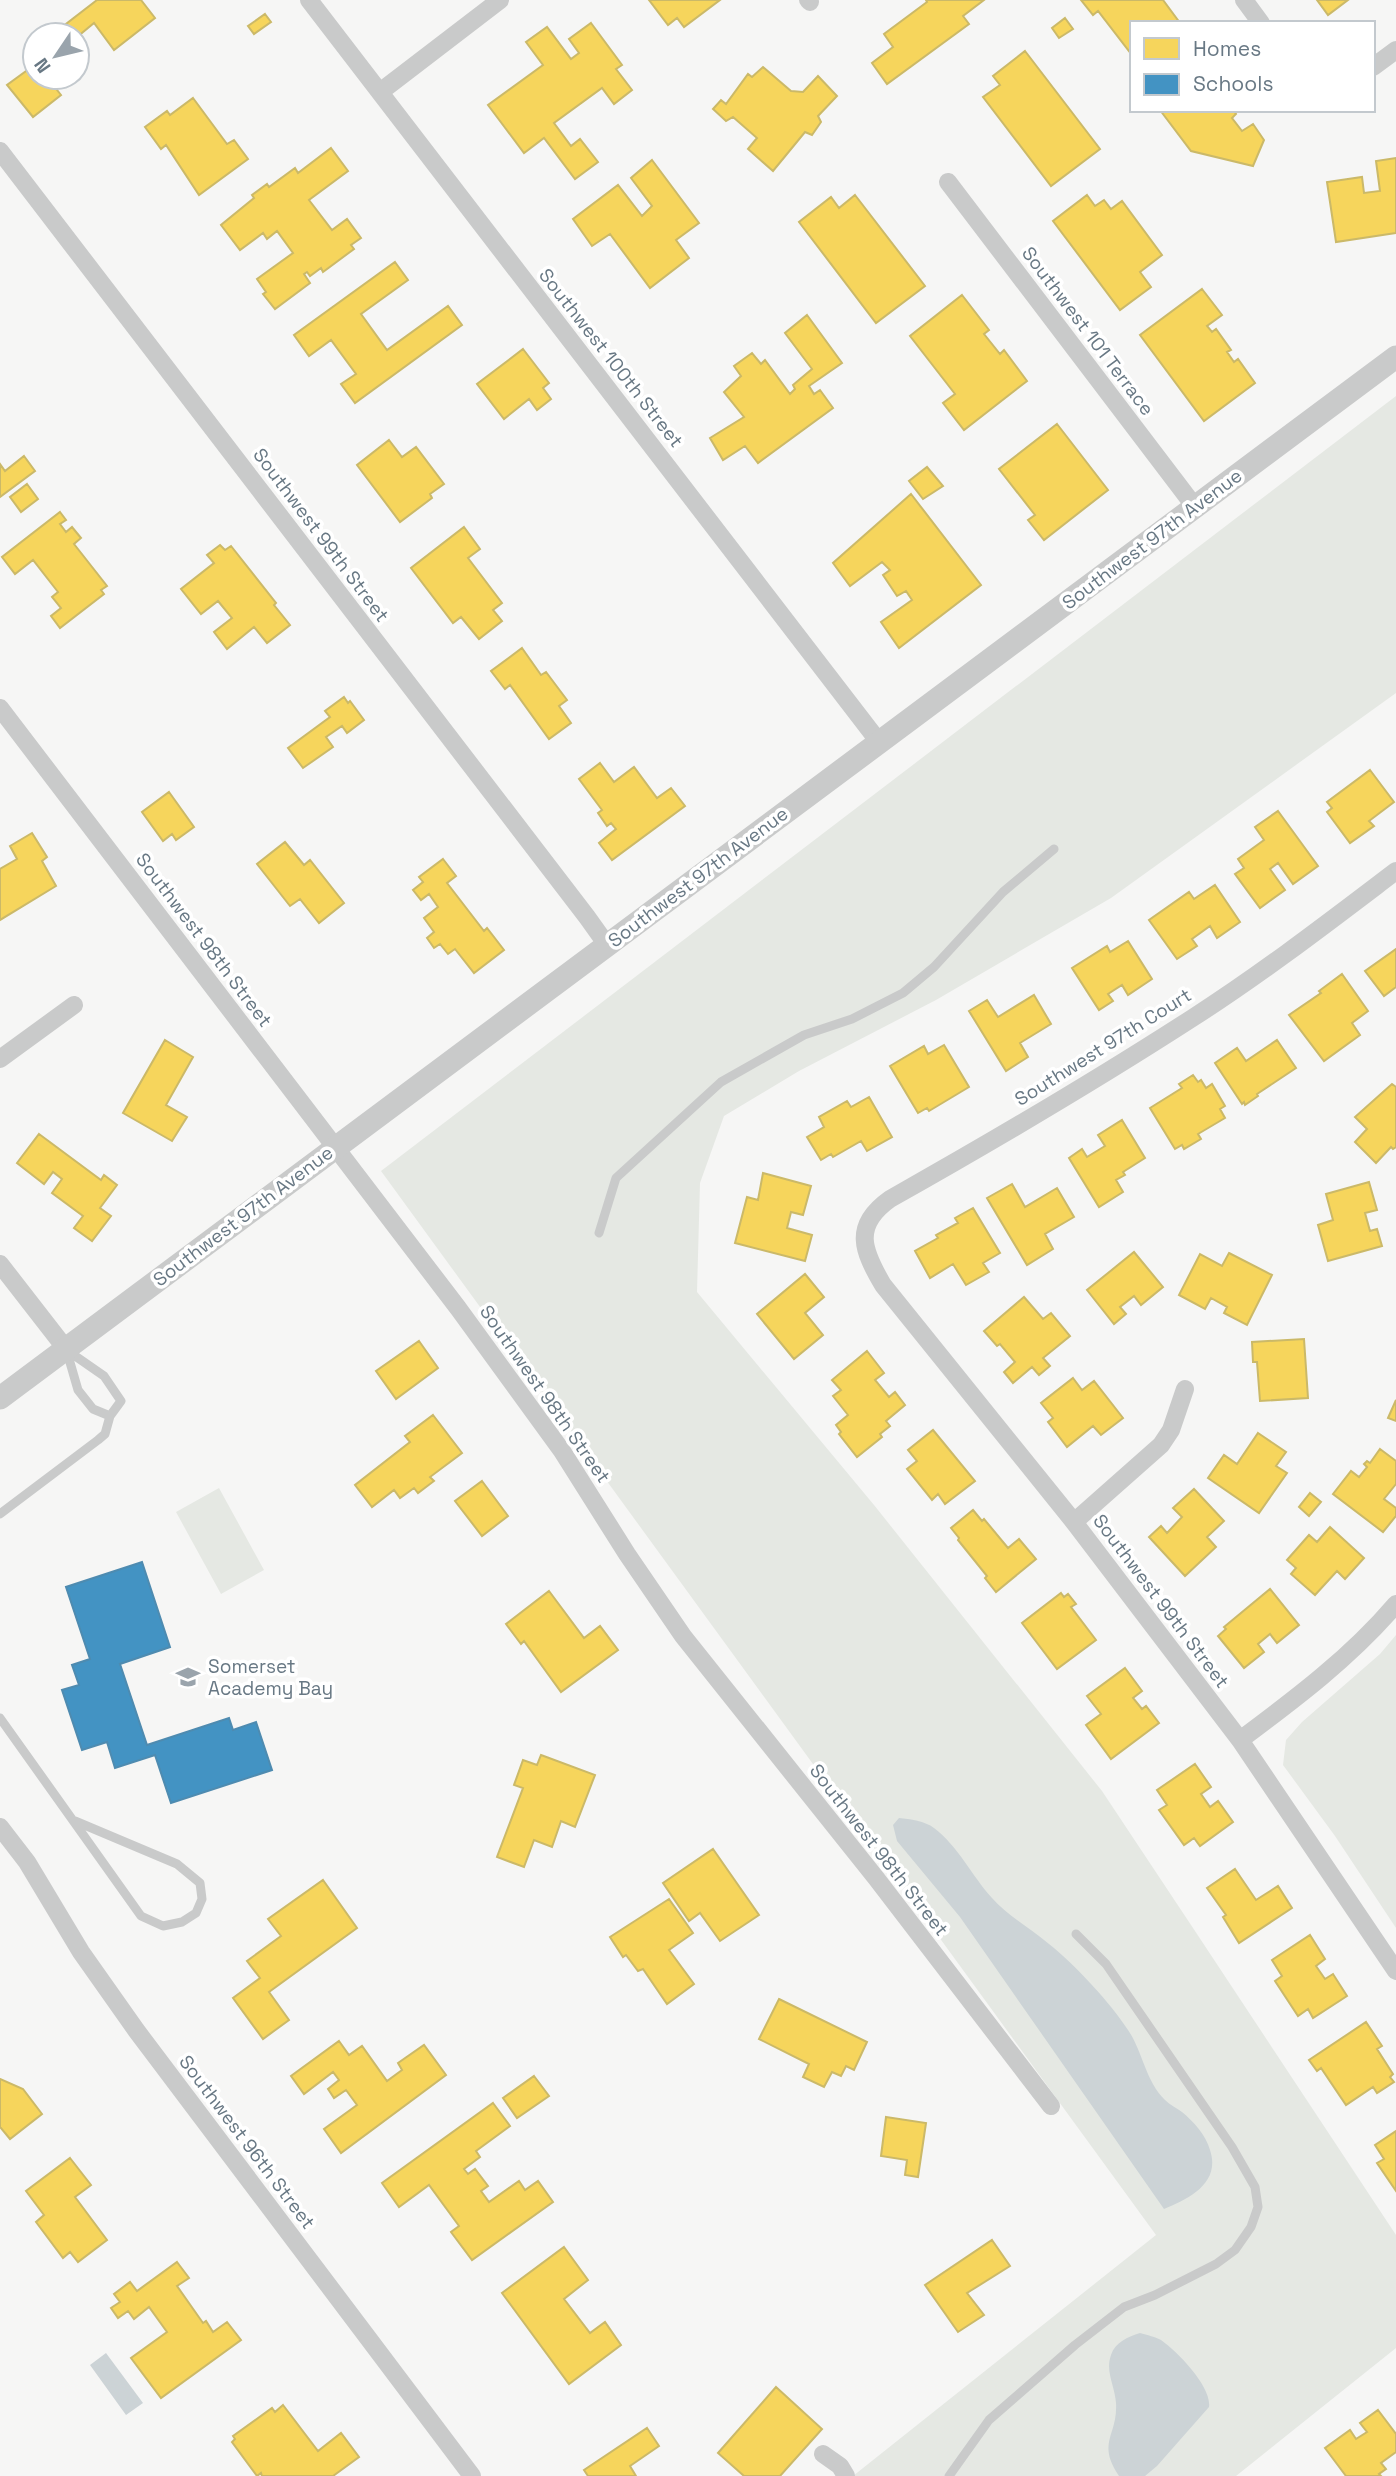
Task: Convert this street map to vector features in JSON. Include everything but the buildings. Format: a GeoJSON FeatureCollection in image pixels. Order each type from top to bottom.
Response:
{"type":"FeatureCollection","features":[{"type":"Feature","properties":{"kind":"street","name":"Southwest 100th Street"},"geometry":{"type":"LineString","coordinates":[[309,0],[880,742]]}},
{"type":"Feature","properties":{"kind":"street"},"geometry":{"type":"LineString","coordinates":[[380,92],[500,0]]}},
{"type":"Feature","properties":{"kind":"street"},"geometry":{"type":"LineString","coordinates":[[1244,0],[1260,21]]}},
{"type":"Feature","properties":{"kind":"street"},"geometry":{"type":"LineString","coordinates":[[1375,66],[1396,50]]}},
{"type":"Feature","properties":{"kind":"street","name":"Southwest 99th Street"},"geometry":{"type":"LineString","coordinates":[[0,151],[607,945]]}},
{"type":"Feature","properties":{"kind":"street","name":"Southwest 101 Terrace"},"geometry":{"type":"LineString","coordinates":[[948,182],[1195,507]]}},
{"type":"Feature","properties":{"kind":"street","name":"Southwest 97th Avenue"},"geometry":{"type":"LineString","coordinates":[[0,1398],[1396,357]]}},
{"type":"Feature","properties":{"kind":"street","name":"Southwest 98th Street"},"geometry":{"type":"LineString","coordinates":[[0,708],[336,1147],[562,1451],[683,1636],[876,1878],[1051,2106]]}},
{"type":"Feature","properties":{"kind":"street","name":"Southwest 97th Court"},"geometry":{"type":"LineString","coordinates":[[874,1269],[865,1247],[865,1231],[868,1222],[881,1206],[1195,1016],[1311,935],[1396,871]]}},
{"type":"Feature","properties":{"kind":"street"},"geometry":{"type":"LineString","coordinates":[[0,1059],[74,1004]]}},
{"type":"Feature","properties":{"kind":"street"},"geometry":{"type":"LineString","coordinates":[[0,1264],[66,1349]]}},
{"type":"Feature","properties":{"kind":"street","name":"Southwest 99th Street"},"geometry":{"type":"LineString","coordinates":[[874,1269],[883,1285],[1074,1522],[1240,1740],[1396,1971]]}},
{"type":"Feature","properties":{"kind":"street"},"geometry":{"type":"LineString","coordinates":[[1074,1522],[1161,1445],[1171,1430],[1185,1389]]}},
{"type":"Feature","properties":{"kind":"street"},"geometry":{"type":"LineString","coordinates":[[1240,1740],[1346,1655],[1396,1604]]}},
{"type":"Feature","properties":{"kind":"street","name":"Southwest 96th Street"},"geometry":{"type":"LineString","coordinates":[[0,1827],[27,1862],[81,1952],[136,2030],[472,2476]]}},
{"type":"Feature","properties":{"kind":"street"},"geometry":{"type":"LineString","coordinates":[[823,2454],[840,2466],[846,2476]]}},
{"type":"Feature","properties":{"kind":"lane"},"geometry":{"type":"LineString","coordinates":[[599,1233],[616,1178],[721,1082],[804,1035],[852,1019],[903,993],[934,967],[1003,892],[1054,849]]}},
{"type":"Feature","properties":{"kind":"lane"},"geometry":{"type":"LineString","coordinates":[[66,1349],[78,1390],[93,1409],[110,1416]]}},
{"type":"Feature","properties":{"kind":"lane"},"geometry":{"type":"LineString","coordinates":[[0,1514],[98,1440],[121,1401],[104,1376],[66,1349]]}},
{"type":"Feature","properties":{"kind":"lane"},"geometry":{"type":"LineString","coordinates":[[0,1718],[141,1916],[163,1926],[182,1922],[196,1913],[202,1899],[200,1883],[177,1864],[75,1821]]}},
{"type":"Feature","properties":{"kind":"lane"},"geometry":{"type":"LineString","coordinates":[[949,2476],[989,2420],[1075,2345],[1124,2307],[1155,2295],[1216,2264],[1236,2250],[1251,2227],[1258,2207],[1255,2187],[1232,2147],[1106,1965],[1076,1934]]}},
{"type":"Feature","properties":{"kind":"shaded area"},"geometry":{"type":"Polygon","coordinates":[[[1396,396],[1396,693],[1111,898],[936,1000],[799,1071],[724,1116],[700,1183],[697,1292],[874,1505],[1102,1791],[1195,1931],[1396,2235],[1396,2348],[1236,2476],[853,2476],[1156,2235],[381,1171],[1396,396]]]}},
{"type":"Feature","properties":{"kind":"shaded area"},"geometry":{"type":"Polygon","coordinates":[[[219,1488],[264,1570],[221,1594],[176,1512],[219,1488]]]}},
{"type":"Feature","properties":{"kind":"shaded area"},"geometry":{"type":"Polygon","coordinates":[[[1396,1635],[1396,1928],[1335,1836],[1283,1765],[1286,1740],[1302,1722],[1380,1654],[1396,1635]]]}},
{"type":"Feature","properties":{"kind":"shaded area"},"geometry":{"type":"Polygon","coordinates":[[[899,1818],[926,1824],[943,1835],[998,1904],[1059,1953],[1092,1984],[1121,2019],[1158,2092],[1190,2120],[1208,2144],[1211,2172],[1207,2181],[1192,2195],[1164,2209],[960,1917],[897,1841],[893,1825],[899,1818]]]}},
{"type":"Feature","properties":{"kind":"shaded area"},"geometry":{"type":"Polygon","coordinates":[[[1140,2333],[1161,2340],[1184,2361],[1200,2380],[1209,2407],[1145,2476],[1119,2476],[1112,2464],[1108,2447],[1116,2414],[1109,2361],[1119,2343],[1140,2333]]]}},
{"type":"Feature","properties":{"kind":"shaded area"},"geometry":{"type":"Polygon","coordinates":[[[106,2353],[143,2403],[126,2415],[90,2365],[106,2353]]]}},
{"type":"Feature","properties":{"kind":"place","name":"Somerset Academy Bay"},"geometry":{"type":"Point","coordinates":[188,1677]}}]}
